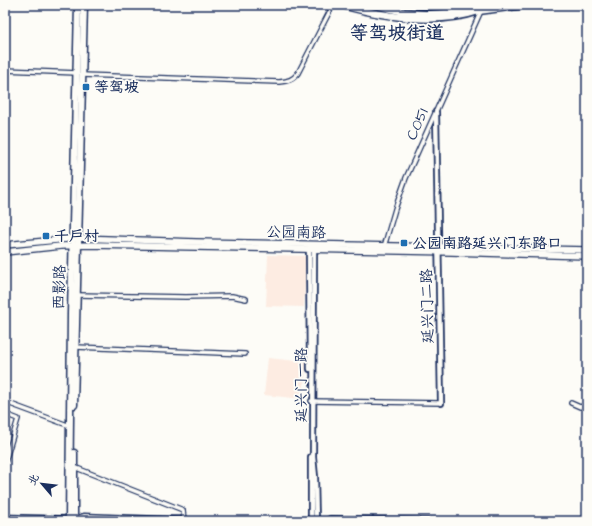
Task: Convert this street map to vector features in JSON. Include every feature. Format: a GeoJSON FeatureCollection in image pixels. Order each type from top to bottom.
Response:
{"type":"FeatureCollection","features":[{"type":"Feature","properties":{"kind":"main road","name":"西影路"},"geometry":{"type":"LineString","coordinates":[[71,520],[74,467],[77,295],[76,242],[79,74],[78,5]]}},
{"type":"Feature","properties":{"kind":"main road","name":"西影路"},"geometry":{"type":"LineString","coordinates":[[79,74],[84,5]]}},
{"type":"Feature","properties":{"kind":"main road"},"geometry":{"type":"LineString","coordinates":[[342,5],[380,15],[402,18],[444,18],[466,15],[480,11]]}},
{"type":"Feature","properties":{"kind":"main road"},"geometry":{"type":"LineString","coordinates":[[376,5],[404,12],[428,14],[480,11],[525,5]]}},
{"type":"Feature","properties":{"kind":"main road"},"geometry":{"type":"LineString","coordinates":[[418,5],[462,5]]}},
{"type":"Feature","properties":{"kind":"main road","name":"西影路"},"geometry":{"type":"LineString","coordinates":[[71,520],[71,314],[76,242]]}},
{"type":"Feature","properties":{"kind":"main road","name":"公园南路"},"geometry":{"type":"LineString","coordinates":[[5,245],[76,242],[437,249],[587,250]]}},
{"type":"Feature","properties":{"kind":"main road","name":"公园南路"},"geometry":{"type":"LineString","coordinates":[[5,252],[76,242],[311,249],[383,248]]}},
{"type":"Feature","properties":{"kind":"main road","name":"公园南路"},"geometry":{"type":"LineString","coordinates":[[437,249],[587,256]]}},
{"type":"Feature","properties":{"kind":"main road"},"geometry":{"type":"LineString","coordinates":[[5,518],[71,520],[84,517],[185,521]]}},
{"type":"Feature","properties":{"kind":"street"},"geometry":{"type":"LineString","coordinates":[[5,70],[279,82],[288,81],[294,78],[298,73],[334,5]]}},
{"type":"Feature","properties":{"kind":"street","name":"C051"},"geometry":{"type":"LineString","coordinates":[[383,248],[394,209],[406,178],[480,11]]}},
{"type":"Feature","properties":{"kind":"street","name":"延兴门二路"},"geometry":{"type":"LineString","coordinates":[[436,112],[440,403]]}},
{"type":"Feature","properties":{"kind":"street","name":"延兴门一路"},"geometry":{"type":"LineString","coordinates":[[311,249],[313,457],[316,477],[316,521]]}},
{"type":"Feature","properties":{"kind":"street"},"geometry":{"type":"LineString","coordinates":[[77,295],[186,297],[232,296],[246,298]]}},
{"type":"Feature","properties":{"kind":"street"},"geometry":{"type":"LineString","coordinates":[[76,347],[245,354]]}},
{"type":"Feature","properties":{"kind":"street"},"geometry":{"type":"LineString","coordinates":[[312,401],[440,403]]}},
{"type":"Feature","properties":{"kind":"street","name":"延兴门一路"},"geometry":{"type":"LineString","coordinates":[[310,521],[312,401]]}},
{"type":"Feature","properties":{"kind":"street"},"geometry":{"type":"LineString","coordinates":[[5,402],[70,426]]}},
{"type":"Feature","properties":{"kind":"street"},"geometry":{"type":"LineString","coordinates":[[571,403],[580,407],[587,405]]}},
{"type":"Feature","properties":{"kind":"street"},"geometry":{"type":"LineString","coordinates":[[5,414],[18,419],[5,462]]}},
{"type":"Feature","properties":{"kind":"street"},"geometry":{"type":"LineString","coordinates":[[74,467],[183,510],[185,521]]}},
{"type":"Feature","properties":{"kind":"street"},"geometry":{"type":"LineString","coordinates":[[326,521],[330,518],[477,521]]}},
{"type":"Feature","properties":{"kind":"shaded area"},"geometry":{"type":"Polygon","coordinates":[[[268,255],[306,256],[304,307],[266,306],[268,255]]]}},
{"type":"Feature","properties":{"kind":"shaded area"},"geometry":{"type":"Polygon","coordinates":[[[268,358],[306,362],[303,399],[264,395],[268,358]]]}},
{"type":"Feature","properties":{"kind":"place","name":"等驾坡"},"geometry":{"type":"Point","coordinates":[86,87]}},
{"type":"Feature","properties":{"kind":"place","name":"千户村"},"geometry":{"type":"Point","coordinates":[46,236]}},
{"type":"Feature","properties":{"kind":"place","name":"公园南路延兴门东路口"},"geometry":{"type":"Point","coordinates":[404,243]}},
{"type":"Feature","properties":{"kind":"district","name":"等驾坡街道"},"geometry":{"type":"Point","coordinates":[397,32]}}]}
